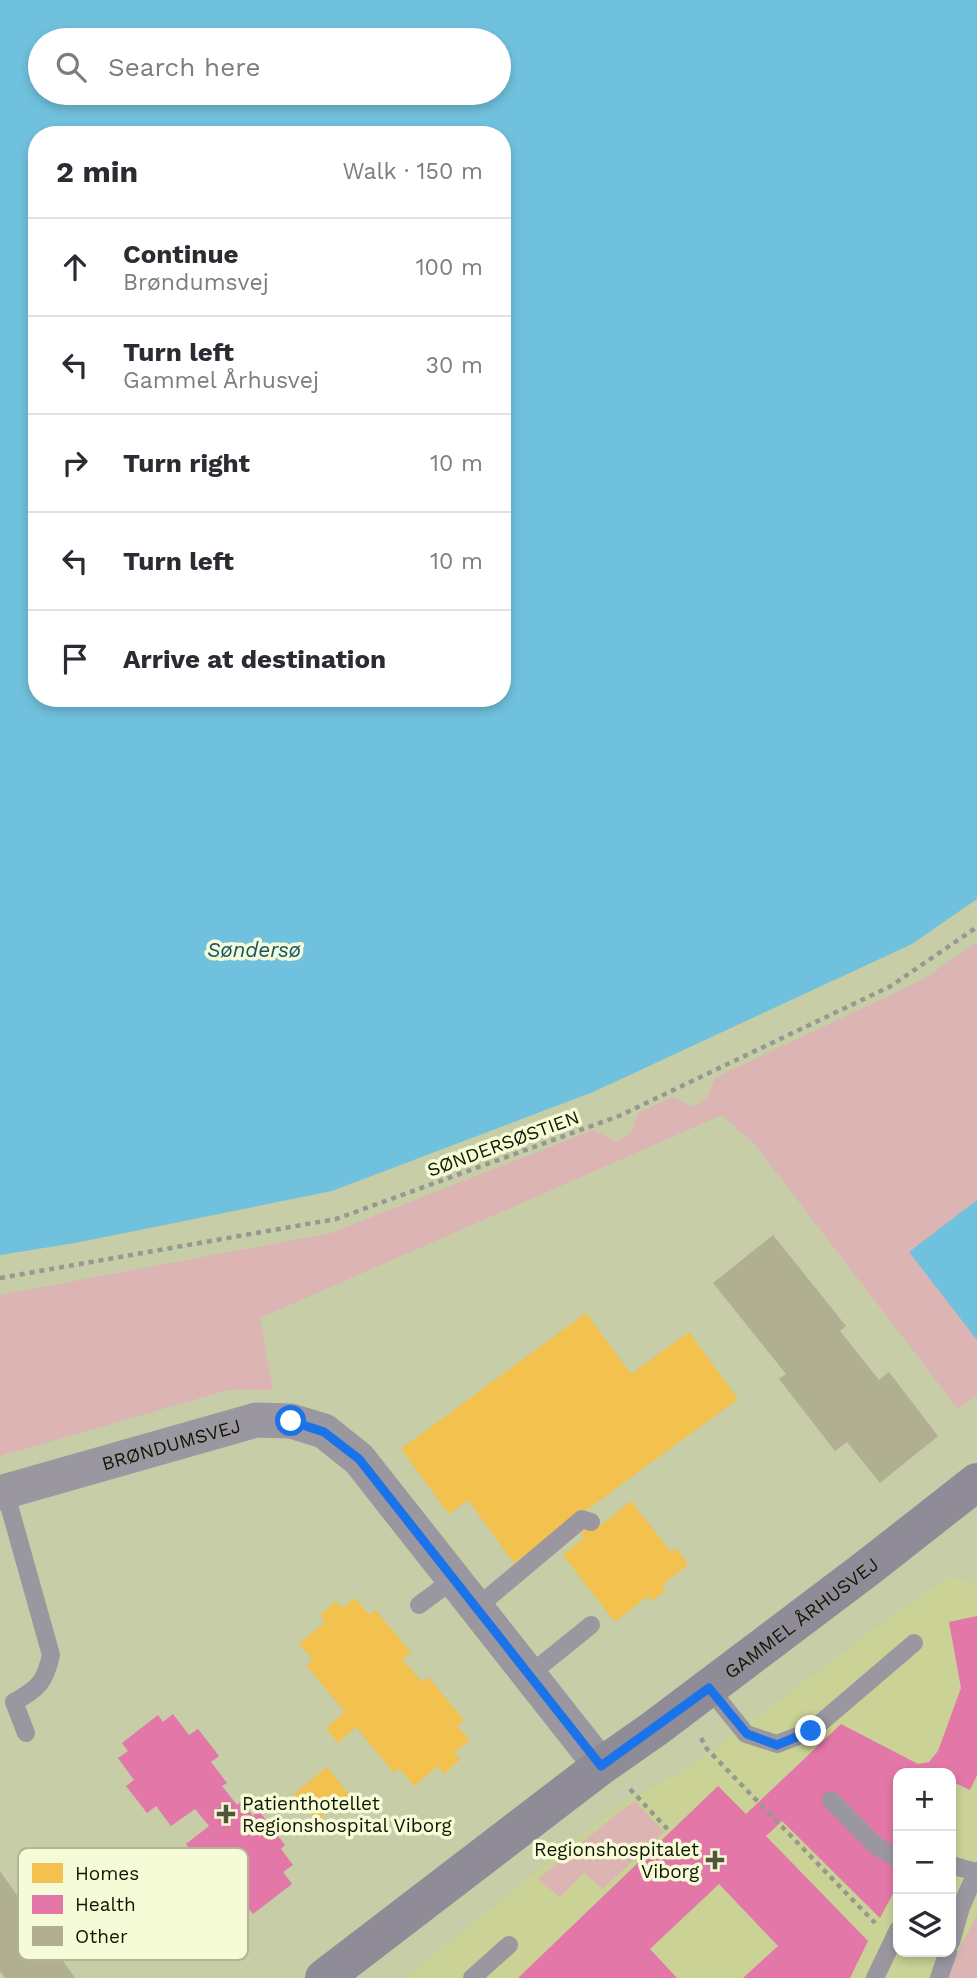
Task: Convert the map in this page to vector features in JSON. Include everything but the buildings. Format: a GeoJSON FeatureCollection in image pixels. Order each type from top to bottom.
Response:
{"type":"FeatureCollection","features":[{"type":"Feature","properties":{"kind":"main road","name":"GAMMEL ÅRHUSVEJ"},"geometry":{"type":"LineString","coordinates":[[324,1978],[977,1482]]}},
{"type":"Feature","properties":{"kind":"street","name":"BRØNDUMSVEJ"},"geometry":{"type":"LineString","coordinates":[[3,1492],[256,1420],[291,1421],[324,1432],[359,1459],[529,1675],[603,1764]]}},
{"type":"Feature","properties":{"kind":"lane"},"geometry":{"type":"LineString","coordinates":[[3,1492],[51,1655],[47,1673],[35,1691],[14,1702],[26,1734]]}},
{"type":"Feature","properties":{"kind":"lane"},"geometry":{"type":"LineString","coordinates":[[476,1608],[582,1519],[591,1522]]}},
{"type":"Feature","properties":{"kind":"lane"},"geometry":{"type":"LineString","coordinates":[[419,1605],[454,1579]]}},
{"type":"Feature","properties":{"kind":"lane"},"geometry":{"type":"LineString","coordinates":[[529,1675],[591,1625]]}},
{"type":"Feature","properties":{"kind":"lane"},"geometry":{"type":"LineString","coordinates":[[709,1688],[747,1734],[777,1745],[811,1731],[914,1643]]}},
{"type":"Feature","properties":{"kind":"lane"},"geometry":{"type":"LineString","coordinates":[[831,1800],[875,1845],[893,1856]]}},
{"type":"Feature","properties":{"kind":"lane"},"geometry":{"type":"LineString","coordinates":[[956,1866],[976,1871],[956,1927]]}},
{"type":"Feature","properties":{"kind":"lane"},"geometry":{"type":"LineString","coordinates":[[875,1978],[893,1939]]}},
{"type":"Feature","properties":{"kind":"lane"},"geometry":{"type":"LineString","coordinates":[[472,1978],[509,1945]]}},
{"type":"Feature","properties":{"kind":"lane"},"geometry":{"type":"LineString","coordinates":[[939,1978],[946,1957]]}},
{"type":"Feature","properties":{"kind":"path","name":"SØNDERSØSTIEN"},"geometry":{"type":"LineString","coordinates":[[0,1278],[336,1219],[619,1116],[891,986],[977,928]]}},
{"type":"Feature","properties":{"kind":"path"},"geometry":{"type":"LineString","coordinates":[[707,1749],[893,1933]]}},
{"type":"Feature","properties":{"kind":"path"},"geometry":{"type":"LineString","coordinates":[[603,1764],[670,1832]]}},
{"type":"Feature","properties":{"kind":"shaded area"},"geometry":{"type":"Polygon","coordinates":[[[977,942],[977,1395],[958,1409],[756,1146],[722,1115],[260,1318],[273,1390],[228,1390],[0,1456],[0,1295],[331,1233],[593,1130],[616,1141],[631,1134],[638,1113],[673,1097],[693,1107],[707,1098],[715,1078],[924,979],[977,942]]]}},
{"type":"Feature","properties":{"kind":"shaded area"},"geometry":{"type":"Polygon","coordinates":[[[949,1576],[977,1586],[977,1915],[956,1955],[956,1768],[893,1768],[893,1957],[955,1957],[949,1978],[405,1978],[617,1807],[691,1766],[949,1576]]]}},
{"type":"Feature","properties":{"kind":"shaded area"},"geometry":{"type":"Polygon","coordinates":[[[635,1801],[664,1832],[603,1889],[584,1873],[560,1897],[538,1879],[619,1812],[635,1801]]]}},
{"type":"Feature","properties":{"kind":"shaded area"},"geometry":{"type":"Polygon","coordinates":[[[977,1915],[977,1978],[949,1978],[956,1955],[977,1915]]]}},
{"type":"Feature","properties":{"kind":"water","name":"Søndersø"},"geometry":{"type":"Polygon","coordinates":[[[0,0],[977,0],[977,899],[912,944],[593,1092],[332,1191],[75,1243],[0,1255],[0,0]]]}},
{"type":"Feature","properties":{"kind":"water"},"geometry":{"type":"Polygon","coordinates":[[[977,1200],[977,1340],[909,1252],[977,1200]]]}},
{"type":"Feature","properties":{"kind":"place","name":"Patienthotellet Regionshospital Viborg"},"geometry":{"type":"Point","coordinates":[226,1814]}},
{"type":"Feature","properties":{"kind":"place","name":"Regionshospitalet Viborg"},"geometry":{"type":"Point","coordinates":[715,1860]}},
{"type":"Feature","properties":{"kind":"route"},"geometry":{"type":"LineString","coordinates":[[291,1421],[324,1432],[359,1459],[601,1766],[709,1688],[747,1734],[777,1745],[811,1731]]}}]}
